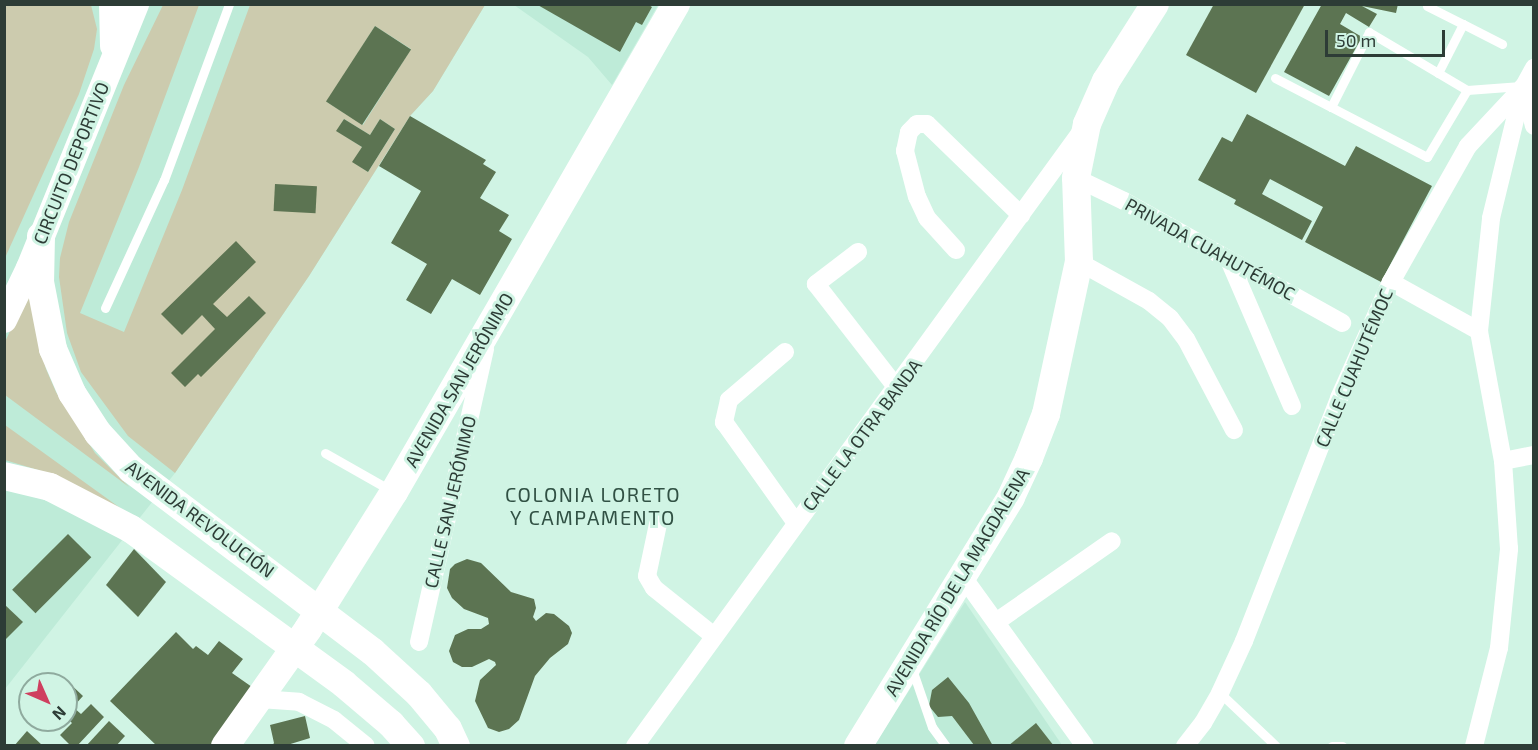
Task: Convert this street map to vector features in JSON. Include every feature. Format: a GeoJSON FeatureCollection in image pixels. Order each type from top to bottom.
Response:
{"type":"FeatureCollection","features":[{"type":"Feature","properties":{"kind":"main road","name":"AVENIDA SAN JERÓNIMO"},"geometry":{"type":"LineString","coordinates":[[225,746],[308,629],[394,492],[675,4]]}},
{"type":"Feature","properties":{"kind":"main road","name":"AVENIDA RÍO DE LA MAGDALENA"},"geometry":{"type":"LineString","coordinates":[[858,746],[1011,497],[1046,414],[1079,262],[1076,178],[1087,124],[1106,81],[1155,4]]}},
{"type":"Feature","properties":{"kind":"main road","name":"AVENIDA REVOLUCIÓN"},"geometry":{"type":"LineString","coordinates":[[41,236],[40,282],[47,327],[61,370],[89,421],[131,469],[373,652],[419,694],[448,729],[456,746]]}},
{"type":"Feature","properties":{"kind":"main road"},"geometry":{"type":"LineString","coordinates":[[4,476],[50,486],[131,529],[344,684],[391,724],[411,746]]}},
{"type":"Feature","properties":{"kind":"main road"},"geometry":{"type":"LineString","coordinates":[[344,684],[373,652]]}},
{"type":"Feature","properties":{"kind":"main road"},"geometry":{"type":"LineString","coordinates":[[391,724],[419,694]]}},
{"type":"Feature","properties":{"kind":"street"},"geometry":{"type":"LineString","coordinates":[[112,4],[114,56]]}},
{"type":"Feature","properties":{"kind":"street","name":"CIRCUITO DEPORTIVO"},"geometry":{"type":"LineString","coordinates":[[4,320],[136,4]]}},
{"type":"Feature","properties":{"kind":"street","name":"CALLE CUAHUTÉMOC"},"geometry":{"type":"LineString","coordinates":[[1185,746],[1203,723],[1221,693],[1273,569],[1339,398],[1391,282],[1468,146],[1524,86],[1533,69]]}},
{"type":"Feature","properties":{"kind":"street"},"geometry":{"type":"LineString","coordinates":[[1524,86],[1533,126]]}},
{"type":"Feature","properties":{"kind":"street"},"geometry":{"type":"LineString","coordinates":[[1474,746],[1491,685],[1505,604],[1508,516],[1503,461],[1479,331],[1491,218],[1524,86]]}},
{"type":"Feature","properties":{"kind":"street"},"geometry":{"type":"LineString","coordinates":[[956,250],[927,218],[917,197],[905,151],[909,132],[917,124],[927,124],[1021,215]]}},
{"type":"Feature","properties":{"kind":"street","name":"CALLE LA OTRA BANDA"},"geometry":{"type":"LineString","coordinates":[[635,746],[1087,124]]}},
{"type":"Feature","properties":{"kind":"street","name":"PRIVADA CUAHUTÉMOC"},"geometry":{"type":"LineString","coordinates":[[1076,178],[1124,201],[1342,323]]}},
{"type":"Feature","properties":{"kind":"street"},"geometry":{"type":"LineString","coordinates":[[858,252],[816,284],[897,388]]}},
{"type":"Feature","properties":{"kind":"street"},"geometry":{"type":"LineString","coordinates":[[1229,260],[1292,406]]}},
{"type":"Feature","properties":{"kind":"street"},"geometry":{"type":"LineString","coordinates":[[1079,262],[1149,301],[1170,318],[1186,339],[1234,430]]}},
{"type":"Feature","properties":{"kind":"street"},"geometry":{"type":"LineString","coordinates":[[1391,282],[1479,331]]}},
{"type":"Feature","properties":{"kind":"street","name":"CALLE SAN JERÓNIMO"},"geometry":{"type":"LineString","coordinates":[[419,642],[490,326]]}},
{"type":"Feature","properties":{"kind":"street"},"geometry":{"type":"LineString","coordinates":[[785,352],[729,400],[724,422],[796,523]]}},
{"type":"Feature","properties":{"kind":"street"},"geometry":{"type":"LineString","coordinates":[[1503,461],[1533,455]]}},
{"type":"Feature","properties":{"kind":"street"},"geometry":{"type":"LineString","coordinates":[[658,524],[647,576],[654,588],[714,636]]}},
{"type":"Feature","properties":{"kind":"street"},"geometry":{"type":"LineString","coordinates":[[996,622],[1112,541]]}},
{"type":"Feature","properties":{"kind":"street"},"geometry":{"type":"LineString","coordinates":[[963,577],[1085,746]]}},
{"type":"Feature","properties":{"kind":"street"},"geometry":{"type":"LineString","coordinates":[[260,699],[299,702],[334,720],[366,746]]}},
{"type":"Feature","properties":{"kind":"lane"},"geometry":{"type":"LineString","coordinates":[[105,308],[164,180],[229,4]]}},
{"type":"Feature","properties":{"kind":"lane"},"geometry":{"type":"LineString","coordinates":[[1427,6],[1502,44]]}},
{"type":"Feature","properties":{"kind":"lane"},"geometry":{"type":"LineString","coordinates":[[1438,72],[1463,24]]}},
{"type":"Feature","properties":{"kind":"lane"},"geometry":{"type":"LineString","coordinates":[[1331,107],[1369,32],[1467,90],[1524,86]]}},
{"type":"Feature","properties":{"kind":"lane"},"geometry":{"type":"LineString","coordinates":[[1275,78],[1427,157],[1467,90]]}},
{"type":"Feature","properties":{"kind":"lane"},"geometry":{"type":"LineString","coordinates":[[325,453],[394,492]]}},
{"type":"Feature","properties":{"kind":"lane"},"geometry":{"type":"LineString","coordinates":[[910,663],[932,727],[946,746]]}},
{"type":"Feature","properties":{"kind":"lane"},"geometry":{"type":"LineString","coordinates":[[1221,693],[1276,746]]}},
{"type":"Feature","properties":{"kind":"lane"},"geometry":{"type":"LineString","coordinates":[[1332,746],[1342,746]]}},
{"type":"Feature","properties":{"kind":"shaded area"},"geometry":{"type":"Polygon","coordinates":[[[5,4],[91,5],[97,29],[94,49],[79,94],[5,258],[5,4]]]}},
{"type":"Feature","properties":{"kind":"shaded area"},"geometry":{"type":"Polygon","coordinates":[[[5,5],[485,5],[433,91],[410,116],[309,276],[175,473],[5,689],[5,5]]]}},
{"type":"Feature","properties":{"kind":"shaded area"},"geometry":{"type":"Polygon","coordinates":[[[163,5],[199,5],[139,167],[80,313],[124,332],[182,190],[250,5],[485,5],[433,91],[410,116],[309,276],[175,473],[128,436],[81,372],[67,333],[59,277],[60,258],[69,222],[124,85],[163,5]],[[375,26],[327,102],[363,125],[411,49],[375,26]],[[344,119],[337,131],[362,147],[353,162],[368,172],[395,129],[380,119],[370,135],[344,119]]]}},
{"type":"Feature","properties":{"kind":"shaded area"},"geometry":{"type":"Polygon","coordinates":[[[514,5],[658,5],[612,85],[588,57],[514,5]]]}},
{"type":"Feature","properties":{"kind":"shaded area"},"geometry":{"type":"Polygon","coordinates":[[[29,290],[46,369],[56,392],[95,453],[129,487],[5,395],[5,342],[29,290]]]}},
{"type":"Feature","properties":{"kind":"shaded area"},"geometry":{"type":"Polygon","coordinates":[[[5,425],[130,515],[38,470],[5,460],[5,425]]]}},
{"type":"Feature","properties":{"kind":"shaded area"},"geometry":{"type":"Polygon","coordinates":[[[965,602],[1062,745],[874,746],[965,602]]]}},
{"type":"Feature","properties":{"kind":"building"},"geometry":{"type":"Polygon","coordinates":[[[536,4],[647,4],[652,7],[642,25],[636,22],[620,52],[536,4]]]}},
{"type":"Feature","properties":{"kind":"building"},"geometry":{"type":"Polygon","coordinates":[[[1214,4],[1305,4],[1256,93],[1186,55],[1214,4]]]}},
{"type":"Feature","properties":{"kind":"building"},"geometry":{"type":"Polygon","coordinates":[[[1322,4],[1398,4],[1396,13],[1362,6],[1377,14],[1369,27],[1346,13],[1340,24],[1362,37],[1329,96],[1284,72],[1322,4]]]}},
{"type":"Feature","properties":{"kind":"building"},"geometry":{"type":"Polygon","coordinates":[[[375,26],[411,49],[362,125],[326,101],[375,26]]]}},
{"type":"Feature","properties":{"kind":"building"},"geometry":{"type":"Polygon","coordinates":[[[1247,114],[1345,166],[1356,146],[1432,186],[1381,282],[1305,242],[1323,207],[1270,179],[1262,194],[1312,221],[1302,240],[1234,204],[1236,200],[1198,180],[1222,137],[1232,142],[1247,114]]]}},
{"type":"Feature","properties":{"kind":"building"},"geometry":{"type":"Polygon","coordinates":[[[410,116],[486,160],[483,164],[496,172],[480,198],[509,215],[499,231],[512,239],[480,295],[452,279],[431,314],[406,300],[427,264],[391,243],[421,191],[379,166],[410,116]]]}},
{"type":"Feature","properties":{"kind":"building"},"geometry":{"type":"Polygon","coordinates":[[[344,119],[370,135],[380,119],[395,129],[368,172],[352,162],[362,147],[336,131],[344,119]]]}},
{"type":"Feature","properties":{"kind":"building"},"geometry":{"type":"Polygon","coordinates":[[[275,184],[317,186],[316,213],[274,211],[275,184]]]}},
{"type":"Feature","properties":{"kind":"building"},"geometry":{"type":"Polygon","coordinates":[[[236,241],[256,262],[213,304],[227,317],[249,296],[266,313],[201,377],[198,374],[185,387],[171,373],[215,329],[202,315],[182,335],[161,314],[236,241]]]}},
{"type":"Feature","properties":{"kind":"building"},"geometry":{"type":"Polygon","coordinates":[[[68,534],[91,557],[35,613],[12,590],[68,534]]]}},
{"type":"Feature","properties":{"kind":"building"},"geometry":{"type":"Polygon","coordinates":[[[134,549],[166,582],[138,617],[106,585],[134,549]]]}},
{"type":"Feature","properties":{"kind":"building"},"geometry":{"type":"Polygon","coordinates":[[[467,559],[481,563],[511,592],[534,599],[536,608],[533,617],[536,621],[546,613],[554,614],[569,626],[572,633],[568,644],[550,658],[535,676],[519,720],[509,729],[499,732],[488,728],[475,701],[480,680],[496,665],[495,662],[489,659],[472,667],[462,667],[453,662],[449,651],[455,635],[468,629],[481,629],[489,624],[488,618],[464,609],[452,598],[447,588],[450,569],[467,559]]]}},
{"type":"Feature","properties":{"kind":"building"},"geometry":{"type":"Polygon","coordinates":[[[4,604],[23,622],[4,641],[4,604]]]}},
{"type":"Feature","properties":{"kind":"building"},"geometry":{"type":"Polygon","coordinates":[[[176,632],[193,649],[196,646],[208,655],[219,641],[243,659],[232,673],[252,687],[210,746],[157,746],[110,701],[176,632]]]}},
{"type":"Feature","properties":{"kind":"building"},"geometry":{"type":"Polygon","coordinates":[[[948,677],[969,703],[993,746],[974,745],[952,716],[938,717],[929,706],[932,690],[948,677]]]}},
{"type":"Feature","properties":{"kind":"building"},"geometry":{"type":"Polygon","coordinates":[[[78,691],[83,696],[78,702],[78,691]]]}},
{"type":"Feature","properties":{"kind":"building"},"geometry":{"type":"Polygon","coordinates":[[[91,704],[104,717],[77,746],[71,746],[60,735],[63,732],[78,732],[78,711],[81,714],[91,704]]]}},
{"type":"Feature","properties":{"kind":"building"},"geometry":{"type":"Polygon","coordinates":[[[305,716],[310,738],[284,746],[272,746],[274,743],[270,725],[305,716]]]}},
{"type":"Feature","properties":{"kind":"building"},"geometry":{"type":"Polygon","coordinates":[[[109,721],[125,736],[116,746],[86,746],[109,721]]]}},
{"type":"Feature","properties":{"kind":"building"},"geometry":{"type":"Polygon","coordinates":[[[1036,723],[1054,746],[1008,746],[1036,723]]]}},
{"type":"Feature","properties":{"kind":"building"},"geometry":{"type":"Polygon","coordinates":[[[28,732],[43,746],[14,746],[28,732]]]}},
{"type":"Feature","properties":{"kind":"district","name":"COLONIA LORETO Y CAMPAMENTO"},"geometry":{"type":"Point","coordinates":[593,506]}}]}
